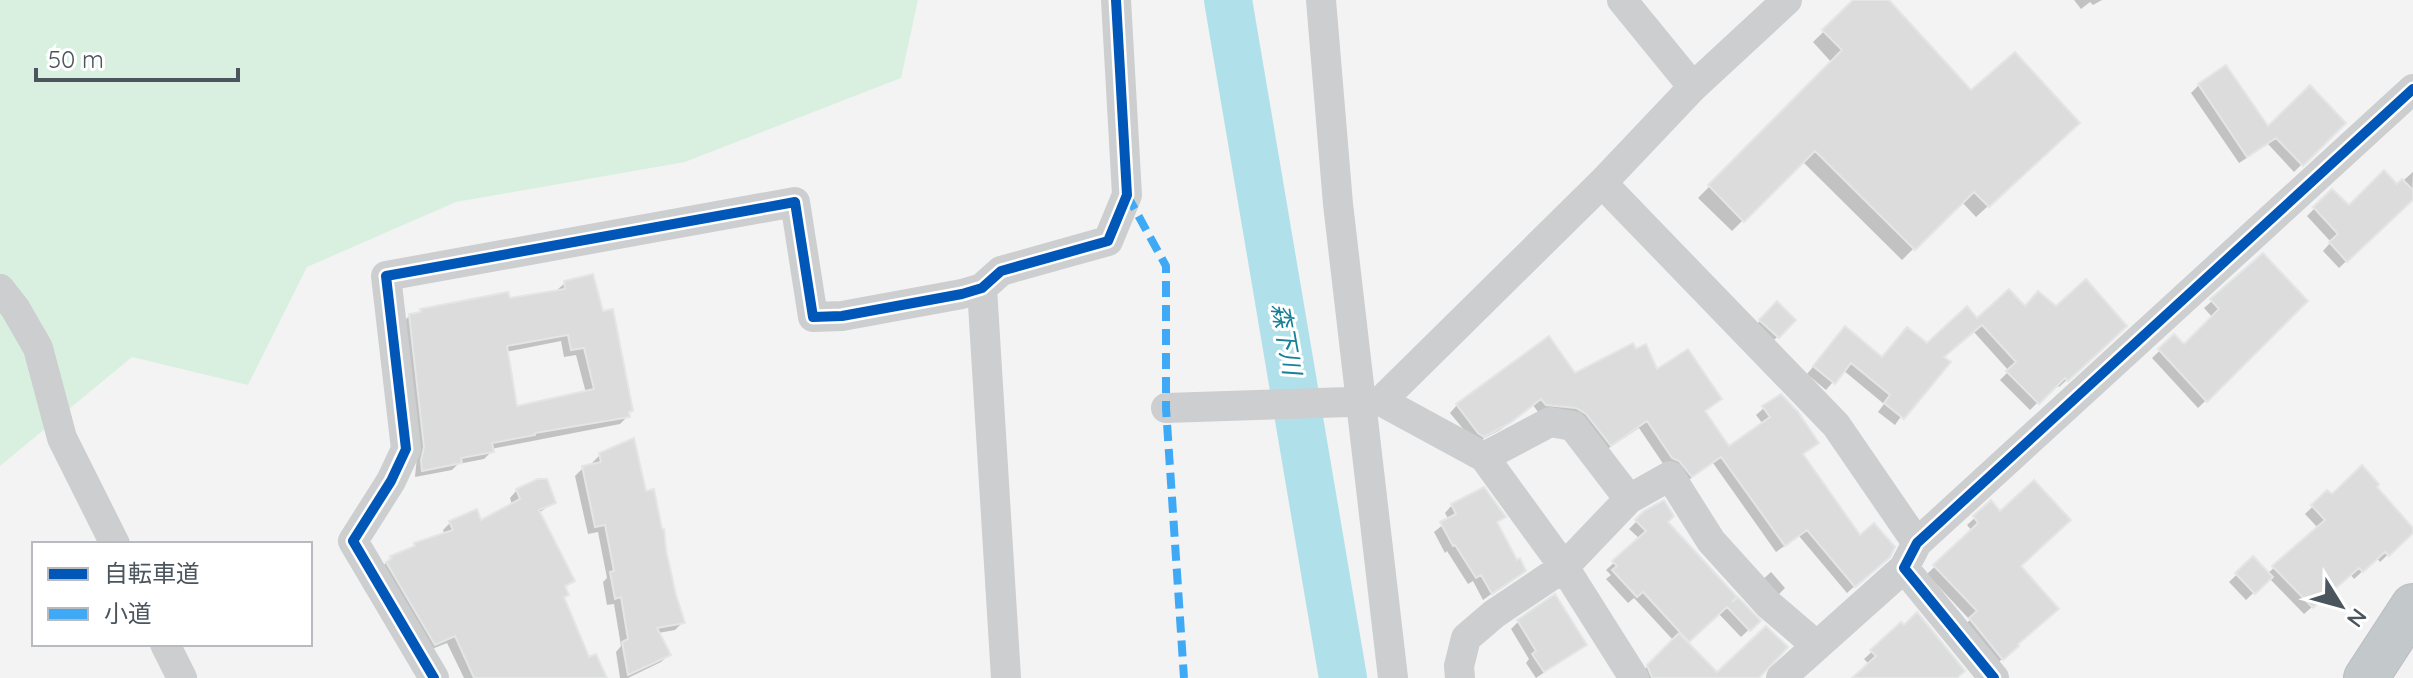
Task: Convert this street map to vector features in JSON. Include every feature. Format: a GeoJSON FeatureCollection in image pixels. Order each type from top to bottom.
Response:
{"type":"FeatureCollection","features":[{"type":"Feature","properties":{"kind":"highway"},"geometry":{"type":"LineString","coordinates":[[2366,678],[2413,606]]}},
{"type":"Feature","properties":{"kind":"street"},"geometry":{"type":"LineString","coordinates":[[434,678],[353,541],[391,481],[406,449],[386,276],[795,202],[813,317],[842,316],[982,288],[1001,271],[1108,241],[1127,195],[1116,0]]}},
{"type":"Feature","properties":{"kind":"street"},"geometry":{"type":"LineString","coordinates":[[1321,0],[1338,204],[1393,678]]}},
{"type":"Feature","properties":{"kind":"street"},"geometry":{"type":"LineString","coordinates":[[1622,0],[1693,87]]}},
{"type":"Feature","properties":{"kind":"street"},"geometry":{"type":"LineString","coordinates":[[1362,401],[1602,183],[1693,87],[1787,0]]}},
{"type":"Feature","properties":{"kind":"street"},"geometry":{"type":"LineString","coordinates":[[1781,678],[2413,89]]}},
{"type":"Feature","properties":{"kind":"street"},"geometry":{"type":"LineString","coordinates":[[1602,183],[1836,425],[1911,556],[1994,678]]}},
{"type":"Feature","properties":{"kind":"street"},"geometry":{"type":"LineString","coordinates":[[982,288],[1006,678]]}},
{"type":"Feature","properties":{"kind":"street"},"geometry":{"type":"LineString","coordinates":[[0,289],[38,348],[62,438],[114,542]]}},
{"type":"Feature","properties":{"kind":"street"},"geometry":{"type":"LineString","coordinates":[[1174,408],[1362,401],[1484,457],[1564,567],[1634,678]]}},
{"type":"Feature","properties":{"kind":"street"},"geometry":{"type":"LineString","coordinates":[[1484,457],[1550,422],[1573,426],[1629,499]]}},
{"type":"Feature","properties":{"kind":"street"},"geometry":{"type":"LineString","coordinates":[[1460,678],[1459,666],[1466,638],[1494,614],[1564,567],[1629,499],[1670,476],[1711,541],[1768,604],[1817,646]]}},
{"type":"Feature","properties":{"kind":"street"},"geometry":{"type":"LineString","coordinates":[[166,646],[182,678]]}},
{"type":"Feature","properties":{"kind":"green space"},"geometry":{"type":"Polygon","coordinates":[[[0,0],[918,0],[901,78],[685,162],[456,202],[307,267],[248,385],[132,357],[0,466],[0,0]]]}},
{"type":"Feature","properties":{"kind":"building"},"geometry":{"type":"Polygon","coordinates":[[[1853,0],[1889,0],[1971,90],[2015,52],[2080,123],[1989,207],[1974,192],[1915,250],[1815,151],[1744,222],[1708,185],[1842,50],[1822,30],[1853,0]]]}},
{"type":"Feature","properties":{"kind":"building"},"geometry":{"type":"Polygon","coordinates":[[[2226,65],[2268,126],[2310,85],[2346,123],[2303,166],[2276,138],[2247,157],[2198,84],[2226,65]]]}},
{"type":"Feature","properties":{"kind":"building"},"geometry":{"type":"Polygon","coordinates":[[[2384,170],[2397,184],[2402,179],[2413,190],[2413,200],[2347,262],[2329,242],[2338,234],[2313,207],[2332,189],[2349,205],[2384,170]]]}},
{"type":"Feature","properties":{"kind":"building"},"geometry":{"type":"Polygon","coordinates":[[[2263,253],[2308,301],[2207,402],[2158,349],[2174,334],[2184,344],[2219,309],[2210,299],[2263,253]]]}},
{"type":"Feature","properties":{"kind":"building"},"geometry":{"type":"Polygon","coordinates":[[[593,274],[603,311],[613,309],[633,411],[629,412],[630,417],[492,443],[494,452],[461,458],[462,463],[422,471],[424,447],[409,314],[421,312],[420,309],[508,292],[510,298],[565,289],[564,281],[593,274]],[[568,335],[507,346],[517,406],[594,389],[584,348],[571,350],[568,335]]]}},
{"type":"Feature","properties":{"kind":"building"},"geometry":{"type":"Polygon","coordinates":[[[2086,279],[2127,326],[2039,404],[2006,371],[2016,362],[1982,325],[1944,357],[1951,362],[1904,419],[1884,403],[1890,395],[1851,363],[1835,384],[1813,366],[1845,326],[1882,357],[1907,327],[1927,343],[1967,306],[1977,318],[2009,289],[2025,306],[2038,291],[2056,306],[2086,279]]]}},
{"type":"Feature","properties":{"kind":"building"},"geometry":{"type":"Polygon","coordinates":[[[1777,301],[1796,320],[1779,338],[1759,320],[1777,301]]]}},
{"type":"Feature","properties":{"kind":"building"},"geometry":{"type":"Polygon","coordinates":[[[1549,336],[1575,373],[1633,343],[1636,349],[1646,344],[1657,369],[1688,349],[1722,399],[1705,411],[1729,446],[1770,417],[1762,406],[1781,394],[1798,412],[1819,443],[1803,454],[1860,535],[1874,523],[1895,547],[1890,557],[1855,587],[1807,530],[1785,546],[1721,457],[1692,477],[1679,461],[1672,458],[1647,421],[1611,446],[1586,414],[1576,408],[1546,405],[1541,399],[1510,423],[1484,437],[1478,433],[1456,404],[1549,336]]]}},
{"type":"Feature","properties":{"kind":"building"},"geometry":{"type":"Polygon","coordinates":[[[634,438],[646,491],[654,489],[676,595],[685,623],[657,628],[671,655],[628,675],[622,642],[628,639],[621,597],[615,599],[610,572],[614,571],[605,525],[595,527],[582,466],[601,462],[599,453],[634,438]]]}},
{"type":"Feature","properties":{"kind":"building"},"geometry":{"type":"Polygon","coordinates":[[[2362,465],[2413,528],[2413,533],[2389,556],[2385,552],[2363,572],[2359,568],[2313,608],[2272,566],[2325,520],[2311,505],[2327,490],[2332,494],[2362,465]]]}},
{"type":"Feature","properties":{"kind":"building"},"geometry":{"type":"Polygon","coordinates":[[[538,479],[547,479],[556,503],[539,510],[575,581],[565,586],[569,595],[564,597],[589,657],[596,654],[607,678],[474,678],[455,636],[435,645],[386,562],[392,558],[390,556],[415,546],[414,543],[453,530],[449,521],[477,509],[481,520],[520,499],[516,489],[538,479]]]}},
{"type":"Feature","properties":{"kind":"building"},"geometry":{"type":"Polygon","coordinates":[[[2034,480],[2071,520],[2021,566],[2059,609],[2003,660],[1969,618],[1977,611],[1933,565],[1978,523],[1973,516],[1991,500],[2000,511],[2034,480]]]}},
{"type":"Feature","properties":{"kind":"building"},"geometry":{"type":"Polygon","coordinates":[[[1484,487],[1506,517],[1497,522],[1526,571],[1492,594],[1481,575],[1476,578],[1440,522],[1456,514],[1451,504],[1484,487]]]}},
{"type":"Feature","properties":{"kind":"building"},"geometry":{"type":"Polygon","coordinates":[[[1664,500],[1674,516],[1668,522],[1737,597],[1732,602],[1738,597],[1761,621],[1750,631],[1727,607],[1689,642],[1643,592],[1637,597],[1612,570],[1617,566],[1612,561],[1646,531],[1635,520],[1664,500]]]}},
{"type":"Feature","properties":{"kind":"building"},"geometry":{"type":"Polygon","coordinates":[[[2253,556],[2273,577],[2255,594],[2235,573],[2253,556]]]}},
{"type":"Feature","properties":{"kind":"building"},"geometry":{"type":"Polygon","coordinates":[[[1555,594],[1587,645],[1544,672],[1532,654],[1536,651],[1517,620],[1555,594]]]}},
{"type":"Feature","properties":{"kind":"building"},"geometry":{"type":"Polygon","coordinates":[[[1917,612],[1965,671],[1957,678],[1852,678],[1876,656],[1870,650],[1917,612]]]}},
{"type":"Feature","properties":{"kind":"building"},"geometry":{"type":"Polygon","coordinates":[[[1766,626],[1788,647],[1759,678],[1652,678],[1647,665],[1679,633],[1717,672],[1766,626]]]}},
{"type":"Feature","properties":{"kind":"waterway","name":"森下川"},"geometry":{"type":"LineString","coordinates":[[1228,0],[1343,678]]}},
{"type":"Feature","properties":{"kind":"marked path"},"geometry":{"type":"LineString","coordinates":[[1127,195],[1166,266],[1166,408],[1184,678]]}},
{"type":"Feature","properties":{"kind":"cycle path"},"geometry":{"type":"LineString","coordinates":[[434,678],[353,541],[391,481],[406,449],[386,276],[795,202],[813,317],[842,316],[962,294],[982,288],[1001,271],[1108,241],[1127,195],[1116,0]]}},
{"type":"Feature","properties":{"kind":"cycle path"},"geometry":{"type":"LineString","coordinates":[[1994,678],[1904,568],[1917,543],[2413,89]]}}]}
